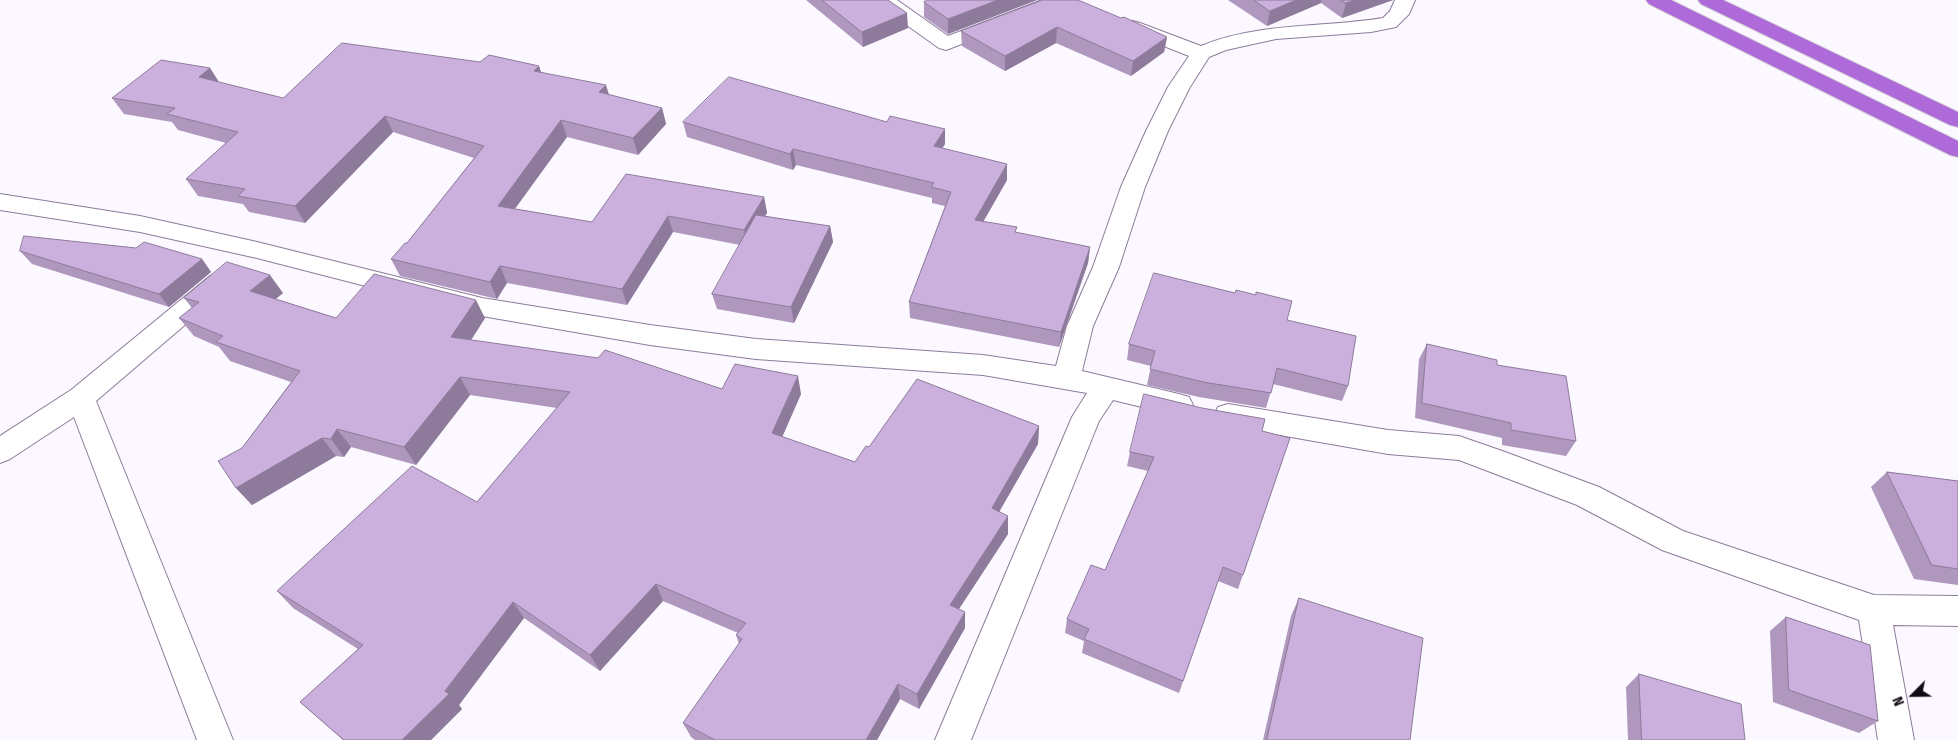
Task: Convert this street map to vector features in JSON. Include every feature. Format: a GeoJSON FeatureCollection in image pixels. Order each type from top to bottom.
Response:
{"type":"FeatureCollection","features":[{"type":"Feature","properties":{"kind":"highway"},"geometry":{"type":"LineString","coordinates":[[1656,0],[1958,150]]}},
{"type":"Feature","properties":{"kind":"highway"},"geometry":{"type":"LineString","coordinates":[[1708,0],[1958,120]]}},
{"type":"Feature","properties":{"kind":"street"},"geometry":{"type":"LineString","coordinates":[[884,0],[946,44],[1059,0]]}},
{"type":"Feature","properties":{"kind":"street"},"geometry":{"type":"LineString","coordinates":[[1067,378],[1080,326],[1106,268],[1133,187],[1179,88],[1201,53],[1220,44],[1276,33],[1389,23],[1399,14],[1405,0]]}},
{"type":"Feature","properties":{"kind":"street"},"geometry":{"type":"LineString","coordinates":[[1113,18],[1201,53]]}},
{"type":"Feature","properties":{"kind":"street"},"geometry":{"type":"LineString","coordinates":[[0,202],[140,224],[257,250],[482,307],[650,335],[756,349],[983,365],[1067,378],[1199,410],[1388,442],[1459,448],[1588,496],[1673,541],[1874,610],[1958,611]]}},
{"type":"Feature","properties":{"kind":"street"},"geometry":{"type":"LineString","coordinates":[[0,451],[81,398],[257,250]]}},
{"type":"Feature","properties":{"kind":"street"},"geometry":{"type":"LineString","coordinates":[[953,740],[1086,417],[1106,388]]}},
{"type":"Feature","properties":{"kind":"street"},"geometry":{"type":"LineString","coordinates":[[81,398],[215,740]]}},
{"type":"Feature","properties":{"kind":"street"},"geometry":{"type":"LineString","coordinates":[[1874,610],[1896,740]]}},
{"type":"Feature","properties":{"kind":"building"},"geometry":{"type":"Polygon","coordinates":[[[822,0],[888,0],[907,13],[862,32],[822,0]]]}},
{"type":"Feature","properties":{"kind":"building"},"geometry":{"type":"Polygon","coordinates":[[[928,0],[998,0],[948,19],[924,2],[928,0]]]}},
{"type":"Feature","properties":{"kind":"building"},"geometry":{"type":"Polygon","coordinates":[[[1043,0],[1078,0],[1121,18],[1124,17],[1167,37],[1133,61],[1057,27],[1005,56],[961,31],[1043,0]]]}},
{"type":"Feature","properties":{"kind":"building"},"geometry":{"type":"Polygon","coordinates":[[[1254,0],[1296,0],[1270,11],[1254,0]]]}},
{"type":"Feature","properties":{"kind":"building"},"geometry":{"type":"Polygon","coordinates":[[[1341,0],[1355,0],[1346,3],[1341,0]]]}},
{"type":"Feature","properties":{"kind":"building"},"geometry":{"type":"Polygon","coordinates":[[[342,43],[480,62],[489,55],[539,66],[534,71],[606,85],[599,92],[662,108],[633,138],[561,120],[498,206],[592,222],[626,174],[764,197],[744,230],[668,216],[622,289],[500,266],[490,282],[391,259],[407,243],[484,146],[385,116],[295,206],[238,196],[245,189],[186,179],[238,132],[167,114],[175,108],[112,98],[161,60],[210,68],[199,77],[283,98],[342,43]]]}},
{"type":"Feature","properties":{"kind":"building"},"geometry":{"type":"Polygon","coordinates":[[[729,77],[887,122],[890,116],[945,129],[934,146],[1007,164],[975,220],[1017,227],[1015,232],[1090,247],[1061,332],[909,302],[951,192],[931,187],[934,183],[793,149],[790,154],[683,122],[729,77]]]}},
{"type":"Feature","properties":{"kind":"building"},"geometry":{"type":"Polygon","coordinates":[[[756,215],[830,226],[791,307],[712,294],[756,215]]]}},
{"type":"Feature","properties":{"kind":"building"},"geometry":{"type":"Polygon","coordinates":[[[24,236],[136,248],[144,242],[202,259],[159,294],[20,251],[24,236]]]}},
{"type":"Feature","properties":{"kind":"building"},"geometry":{"type":"Polygon","coordinates":[[[227,262],[270,275],[250,291],[336,318],[374,274],[476,300],[451,337],[598,358],[605,350],[722,389],[735,364],[798,376],[772,433],[855,462],[866,446],[869,447],[917,379],[1039,426],[992,508],[1008,516],[950,605],[965,612],[917,694],[898,684],[866,740],[715,740],[683,723],[742,639],[736,635],[746,623],[656,584],[590,655],[513,602],[445,691],[449,694],[402,740],[344,740],[300,702],[363,645],[277,591],[412,466],[477,502],[570,392],[460,377],[404,447],[337,429],[331,439],[322,438],[236,488],[218,461],[242,448],[300,371],[216,342],[223,336],[179,318],[199,302],[184,298],[227,262]]]}},
{"type":"Feature","properties":{"kind":"building"},"geometry":{"type":"Polygon","coordinates":[[[1154,273],[1235,293],[1236,290],[1256,295],[1256,292],[1292,301],[1287,320],[1356,336],[1348,386],[1277,368],[1271,393],[1203,382],[1150,369],[1155,351],[1129,344],[1154,273]]]}},
{"type":"Feature","properties":{"kind":"building"},"geometry":{"type":"Polygon","coordinates":[[[1427,344],[1497,360],[1497,365],[1566,376],[1576,441],[1511,430],[1511,423],[1422,403],[1427,344]]]}},
{"type":"Feature","properties":{"kind":"building"},"geometry":{"type":"Polygon","coordinates":[[[1144,394],[1202,408],[1265,419],[1262,431],[1290,438],[1243,575],[1223,567],[1183,681],[1084,639],[1089,629],[1067,619],[1091,565],[1105,570],[1154,457],[1130,452],[1144,394]]]}},
{"type":"Feature","properties":{"kind":"building"},"geometry":{"type":"Polygon","coordinates":[[[1887,472],[1958,481],[1958,569],[1932,565],[1887,472]]]}},
{"type":"Feature","properties":{"kind":"building"},"geometry":{"type":"Polygon","coordinates":[[[1299,598],[1423,638],[1410,740],[1267,740],[1299,598]]]}},
{"type":"Feature","properties":{"kind":"building"},"geometry":{"type":"Polygon","coordinates":[[[1786,617],[1870,645],[1878,721],[1789,690],[1786,617]]]}},
{"type":"Feature","properties":{"kind":"building"},"geometry":{"type":"Polygon","coordinates":[[[1639,674],[1741,704],[1745,740],[1642,740],[1639,674]]]}}]}
